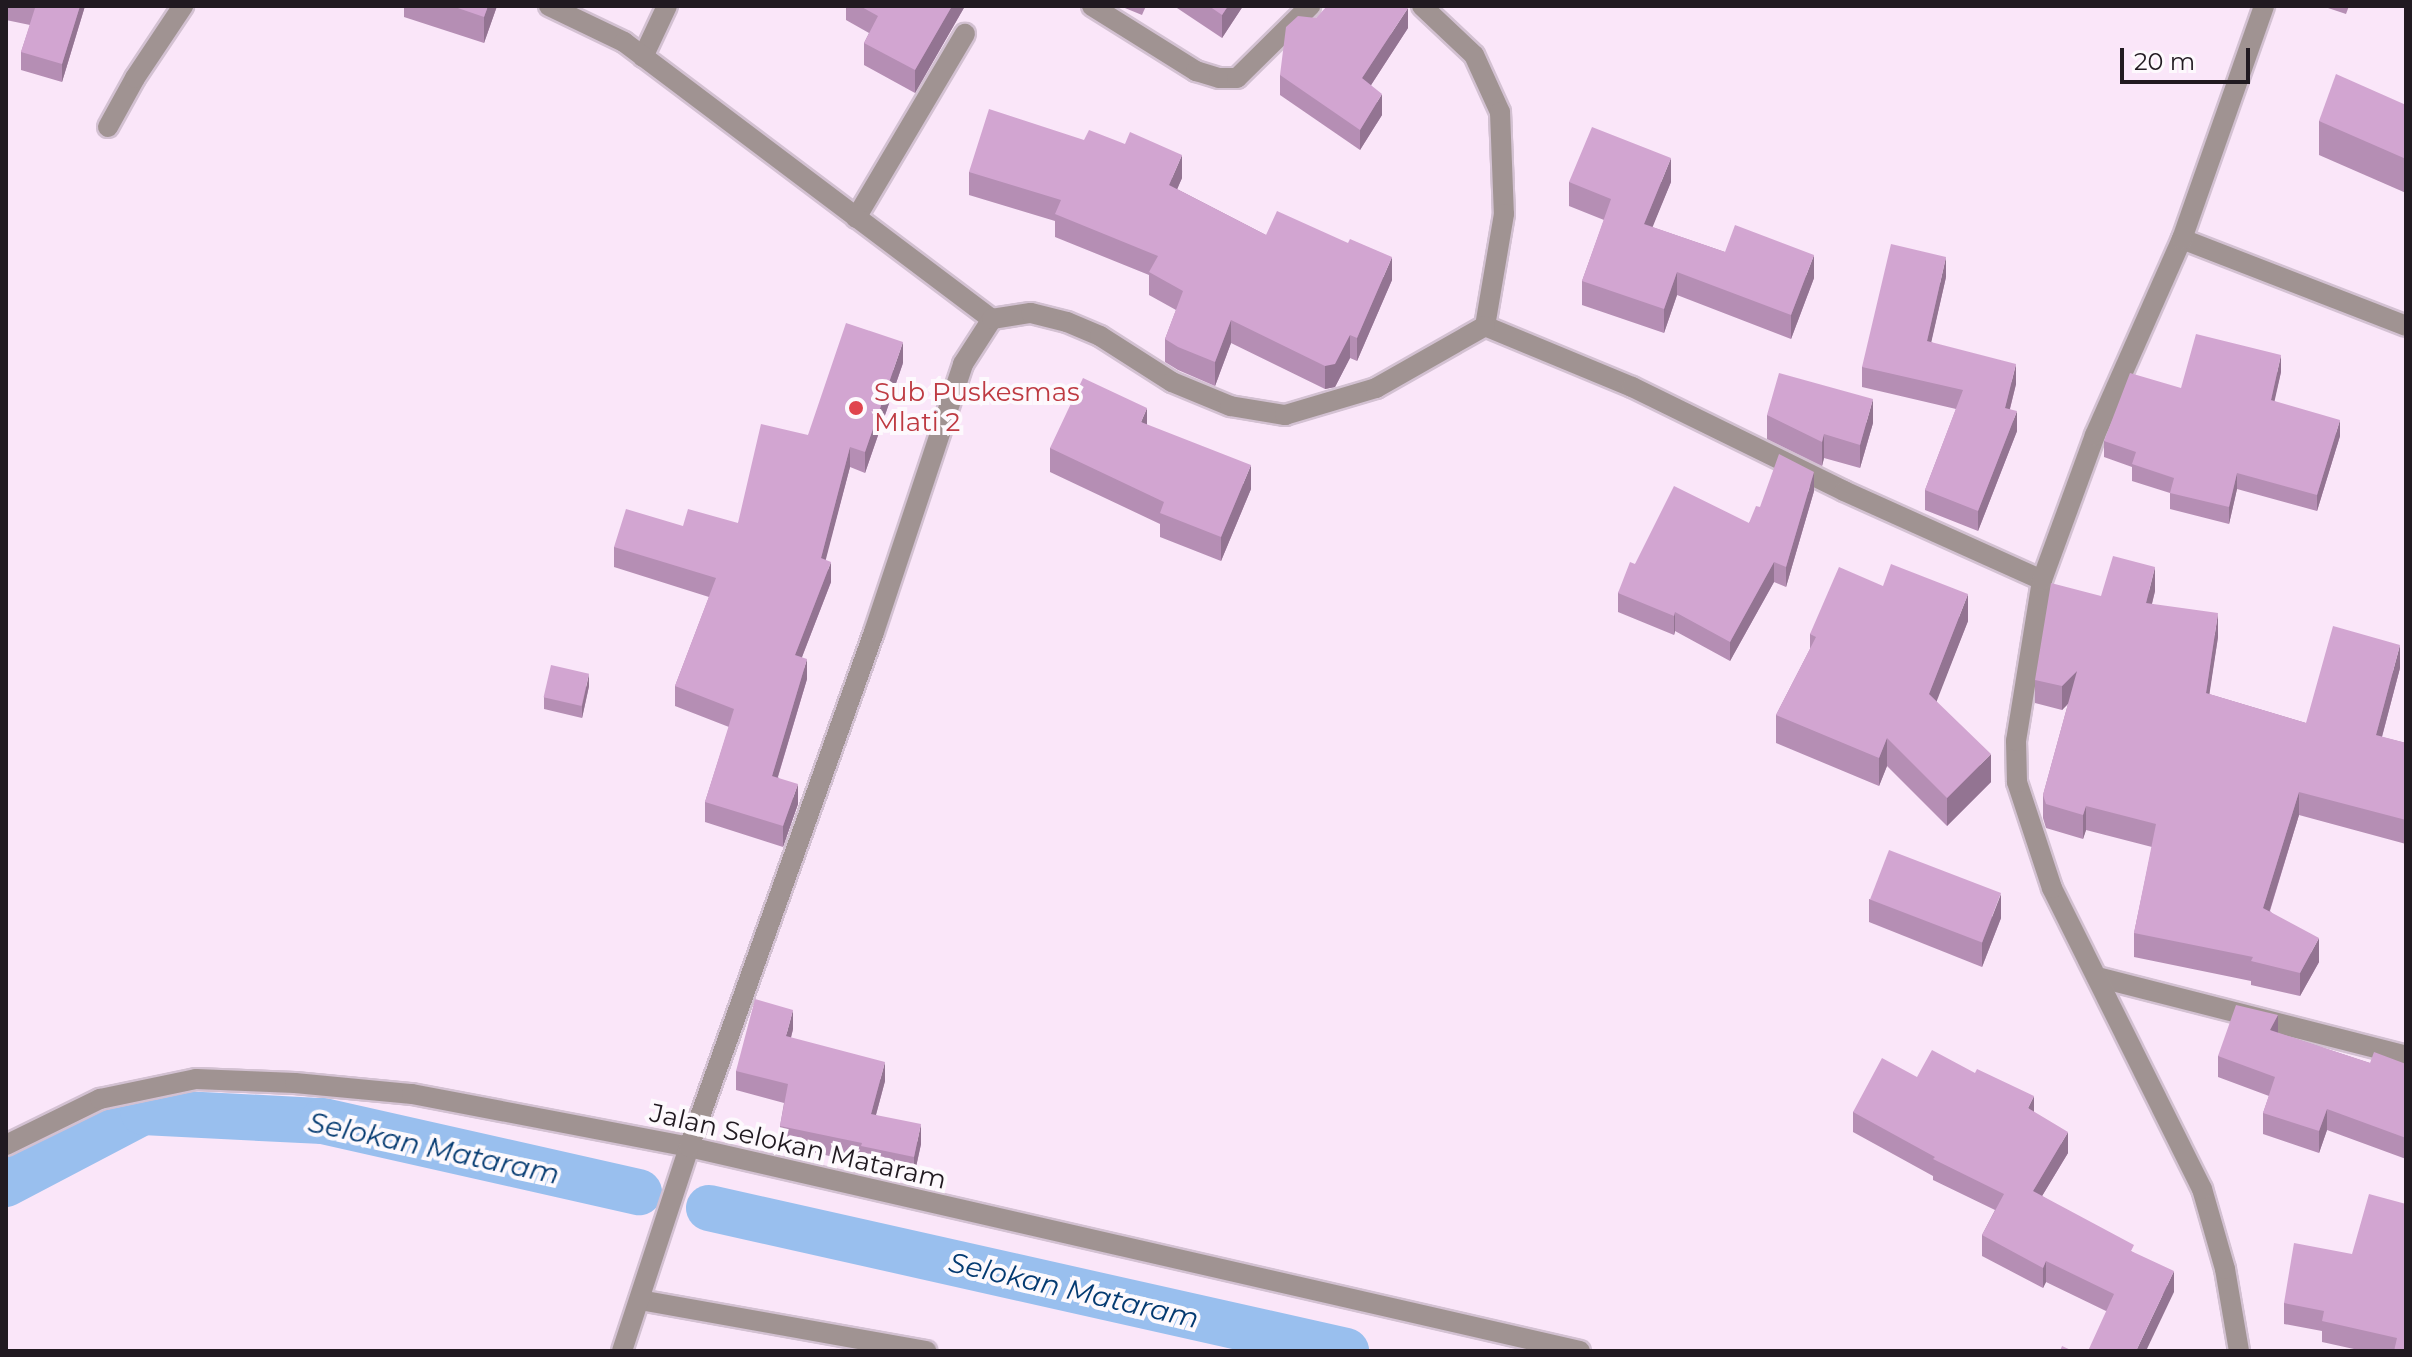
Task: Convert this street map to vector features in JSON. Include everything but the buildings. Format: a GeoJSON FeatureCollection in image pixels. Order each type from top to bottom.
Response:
{"type":"FeatureCollection","features":[{"type":"Feature","properties":{"kind":"street"},"geometry":{"type":"LineString","coordinates":[[108,127],[135,78],[183,6]]}},
{"type":"Feature","properties":{"kind":"street"},"geometry":{"type":"LineString","coordinates":[[549,6],[573,15],[643,57],[992,319],[1031,313],[1067,322],[1100,336],[1172,382],[1230,406],[1285,415],[1376,388],[1485,326]]}},
{"type":"Feature","properties":{"kind":"street"},"geometry":{"type":"LineString","coordinates":[[643,57],[667,6]]}},
{"type":"Feature","properties":{"kind":"street"},"geometry":{"type":"LineString","coordinates":[[1092,6],[1196,71],[1219,78],[1237,78],[1310,6]]}},
{"type":"Feature","properties":{"kind":"street"},"geometry":{"type":"LineString","coordinates":[[1422,6],[1474,55],[1500,112],[1504,214],[1485,326]]}},
{"type":"Feature","properties":{"kind":"street"},"geometry":{"type":"LineString","coordinates":[[2239,1351],[2225,1269],[2202,1189],[2052,888],[2017,782],[2016,741],[2022,685],[2042,580],[2095,435],[2182,239],[2264,6]]}},
{"type":"Feature","properties":{"kind":"street"},"geometry":{"type":"LineString","coordinates":[[856,218],[965,34]]}},
{"type":"Feature","properties":{"kind":"street"},"geometry":{"type":"LineString","coordinates":[[2182,239],[2406,326]]}},
{"type":"Feature","properties":{"kind":"street"},"geometry":{"type":"LineString","coordinates":[[622,1351],[689,1147],[874,632],[963,364],[992,319]]}},
{"type":"Feature","properties":{"kind":"street"},"geometry":{"type":"LineString","coordinates":[[1485,326],[1632,387],[1844,491],[2042,580]]}},
{"type":"Feature","properties":{"kind":"street"},"geometry":{"type":"LineString","coordinates":[[2097,977],[2406,1056]]}},
{"type":"Feature","properties":{"kind":"street","name":"Jalan Selokan Mataram"},"geometry":{"type":"LineString","coordinates":[[6,1145],[100,1099],[196,1079],[295,1083],[412,1094],[689,1147],[1580,1351]]}},
{"type":"Feature","properties":{"kind":"street"},"geometry":{"type":"LineString","coordinates":[[642,1294],[927,1351]]}},
{"type":"Feature","properties":{"kind":"waterway","name":"Selokan Mataram"},"geometry":{"type":"LineString","coordinates":[[6,1184],[143,1112],[323,1121],[639,1192]]}},
{"type":"Feature","properties":{"kind":"waterway","name":"Selokan Mataram"},"geometry":{"type":"LineString","coordinates":[[709,1208],[1346,1351]]}},
{"type":"Feature","properties":{"kind":"place","name":"Sub Puskesmas Mlati 2"},"geometry":{"type":"Point","coordinates":[856,408]}}]}
